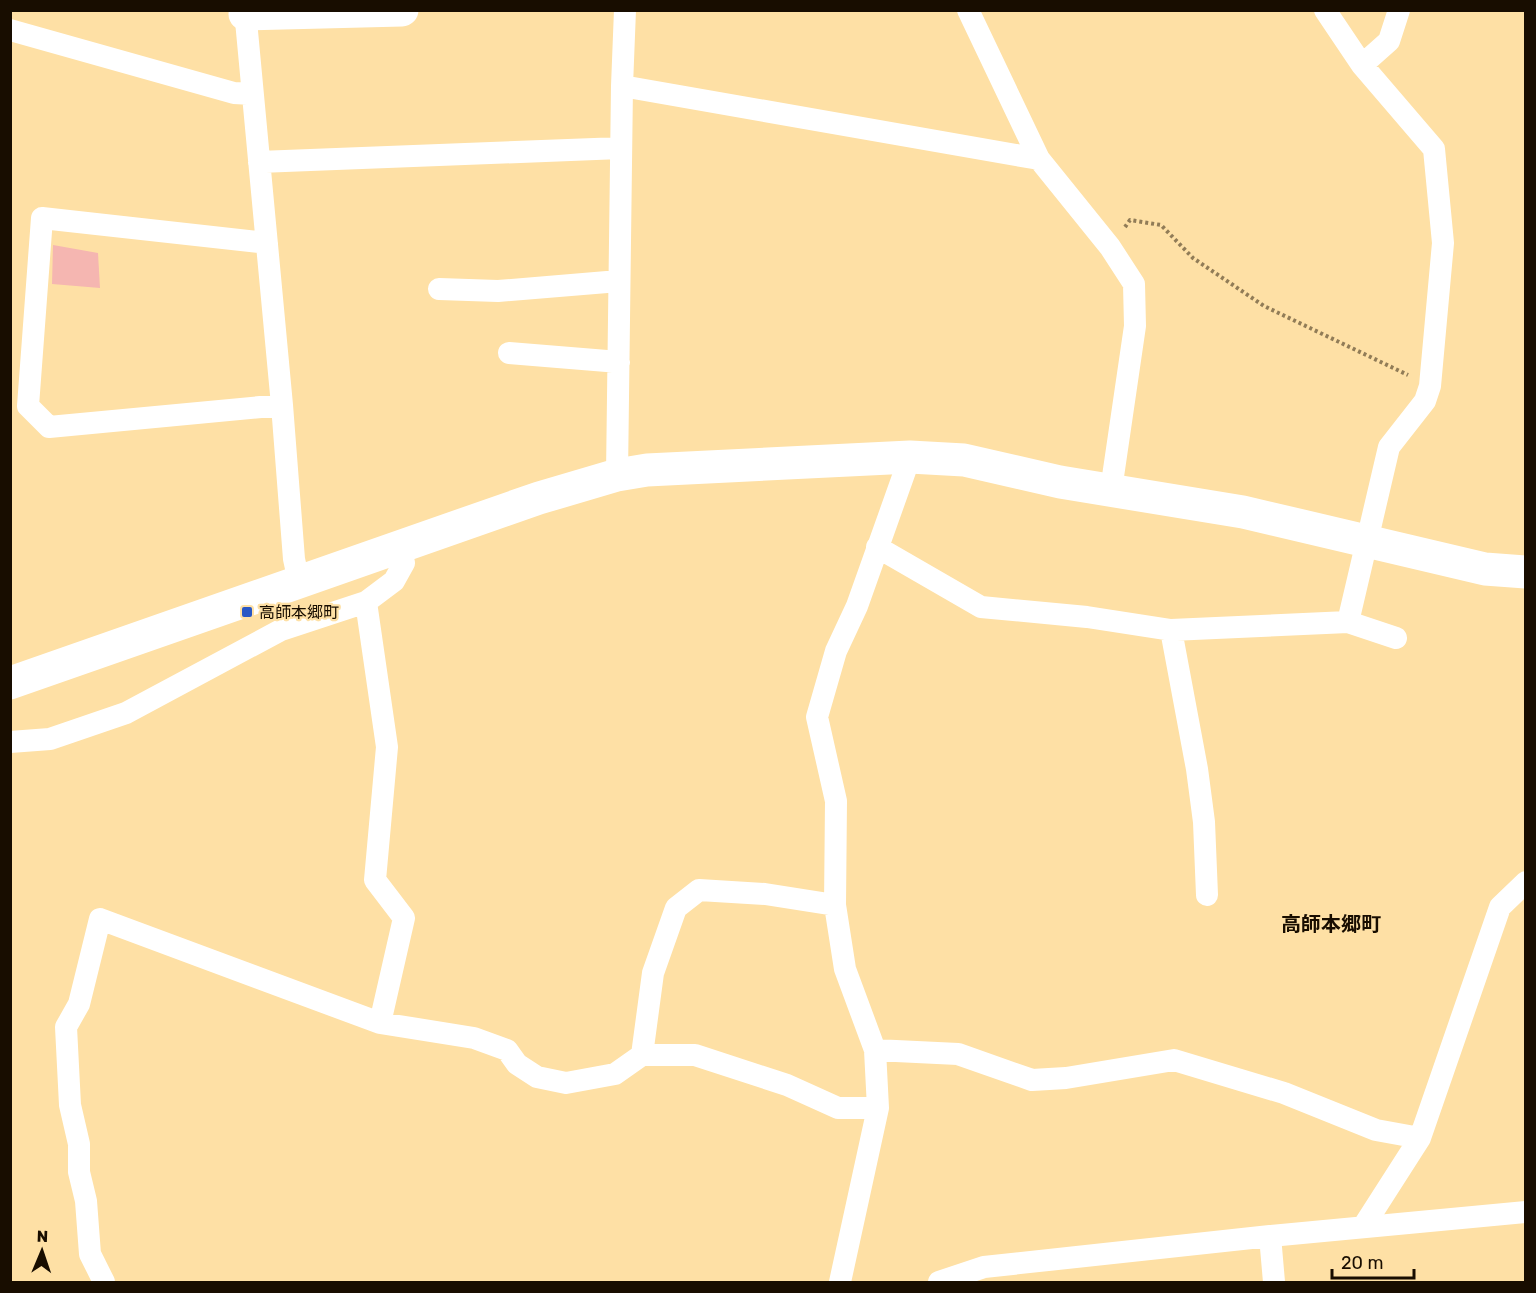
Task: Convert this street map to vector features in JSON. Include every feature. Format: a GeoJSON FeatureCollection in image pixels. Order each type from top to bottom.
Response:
{"type":"FeatureCollection","features":[{"type":"Feature","properties":{"kind":"street"},"geometry":{"type":"LineString","coordinates":[[299,582],[294,559],[245,12],[402,10]]}},
{"type":"Feature","properties":{"kind":"street"},"geometry":{"type":"LineString","coordinates":[[617,475],[625,10]]}},
{"type":"Feature","properties":{"kind":"street"},"geometry":{"type":"LineString","coordinates":[[968,10],[1039,159],[1110,247],[1134,284],[1135,315],[1111,490]]}},
{"type":"Feature","properties":{"kind":"street"},"geometry":{"type":"LineString","coordinates":[[1325,10],[1362,65],[1434,150],[1443,243],[1430,386],[1425,401],[1389,447],[1348,622]]}},
{"type":"Feature","properties":{"kind":"street"},"geometry":{"type":"LineString","coordinates":[[1362,65],[1389,41],[1399,10]]}},
{"type":"Feature","properties":{"kind":"street"},"geometry":{"type":"LineString","coordinates":[[10,30],[234,93],[252,94]]}},
{"type":"Feature","properties":{"kind":"street"},"geometry":{"type":"LineString","coordinates":[[622,86],[1039,159]]}},
{"type":"Feature","properties":{"kind":"street"},"geometry":{"type":"LineString","coordinates":[[259,162],[621,148]]}},
{"type":"Feature","properties":{"kind":"street"},"geometry":{"type":"LineString","coordinates":[[267,243],[42,218],[28,406],[49,427],[282,405]]}},
{"type":"Feature","properties":{"kind":"street"},"geometry":{"type":"LineString","coordinates":[[439,289],[498,291],[620,281]]}},
{"type":"Feature","properties":{"kind":"street"},"geometry":{"type":"LineString","coordinates":[[509,353],[618,362]]}},
{"type":"Feature","properties":{"kind":"street"},"geometry":{"type":"LineString","coordinates":[[840,1282],[878,1108],[875,1050],[845,969],[835,904],[836,801],[817,717],[836,651],[857,606],[910,457]]}},
{"type":"Feature","properties":{"kind":"street"},"geometry":{"type":"LineString","coordinates":[[10,683],[539,498],[617,475],[647,470],[910,457],[964,460],[1060,482],[1243,512],[1485,569],[1526,572]]}},
{"type":"Feature","properties":{"kind":"street"},"geometry":{"type":"LineString","coordinates":[[10,742],[50,739],[126,713],[281,630],[366,602],[394,581],[404,563],[400,547]]}},
{"type":"Feature","properties":{"kind":"street"},"geometry":{"type":"LineString","coordinates":[[877,547],[981,607],[1087,617],[1171,630],[1348,622],[1396,638]]}},
{"type":"Feature","properties":{"kind":"street"},"geometry":{"type":"LineString","coordinates":[[366,602],[387,747],[375,880],[404,918],[380,1023]]}},
{"type":"Feature","properties":{"kind":"street"},"geometry":{"type":"LineString","coordinates":[[1171,630],[1204,822],[1207,895]]}},
{"type":"Feature","properties":{"kind":"street"},"geometry":{"type":"LineString","coordinates":[[1363,1227],[1420,1138],[1500,907],[1526,882]]}},
{"type":"Feature","properties":{"kind":"street"},"geometry":{"type":"LineString","coordinates":[[642,1055],[653,973],[676,908],[691,896],[699,890],[765,894],[835,904]]}},
{"type":"Feature","properties":{"kind":"street"},"geometry":{"type":"LineString","coordinates":[[104,1282],[90,1254],[86,1201],[79,1172],[79,1144],[70,1105],[66,1027],[79,1004],[100,919],[380,1023],[474,1038],[507,1050],[517,1064],[537,1077],[566,1083],[615,1074],[642,1055],[695,1055],[788,1085],[838,1108],[878,1108]]}},
{"type":"Feature","properties":{"kind":"street"},"geometry":{"type":"LineString","coordinates":[[875,1050],[958,1054],[1032,1080],[1066,1078],[1174,1060],[1284,1094],[1376,1130],[1420,1138]]}},
{"type":"Feature","properties":{"kind":"street"},"geometry":{"type":"LineString","coordinates":[[939,1282],[984,1267],[1270,1236],[1526,1212]]}},
{"type":"Feature","properties":{"kind":"street"},"geometry":{"type":"LineString","coordinates":[[1270,1236],[1274,1282]]}},
{"type":"Feature","properties":{"kind":"path"},"geometry":{"type":"LineString","coordinates":[[1110,247],[1131,220],[1161,225],[1193,258],[1264,306],[1430,386]]}},
{"type":"Feature","properties":{"kind":"shaded area"},"geometry":{"type":"Polygon","coordinates":[[[53,245],[98,253],[100,288],[52,284],[53,245]]]}},
{"type":"Feature","properties":{"kind":"place","name":"高師本郷町"},"geometry":{"type":"Point","coordinates":[247,612]}},
{"type":"Feature","properties":{"kind":"district","name":"高師本郷町"},"geometry":{"type":"Point","coordinates":[1331,924]}}]}
